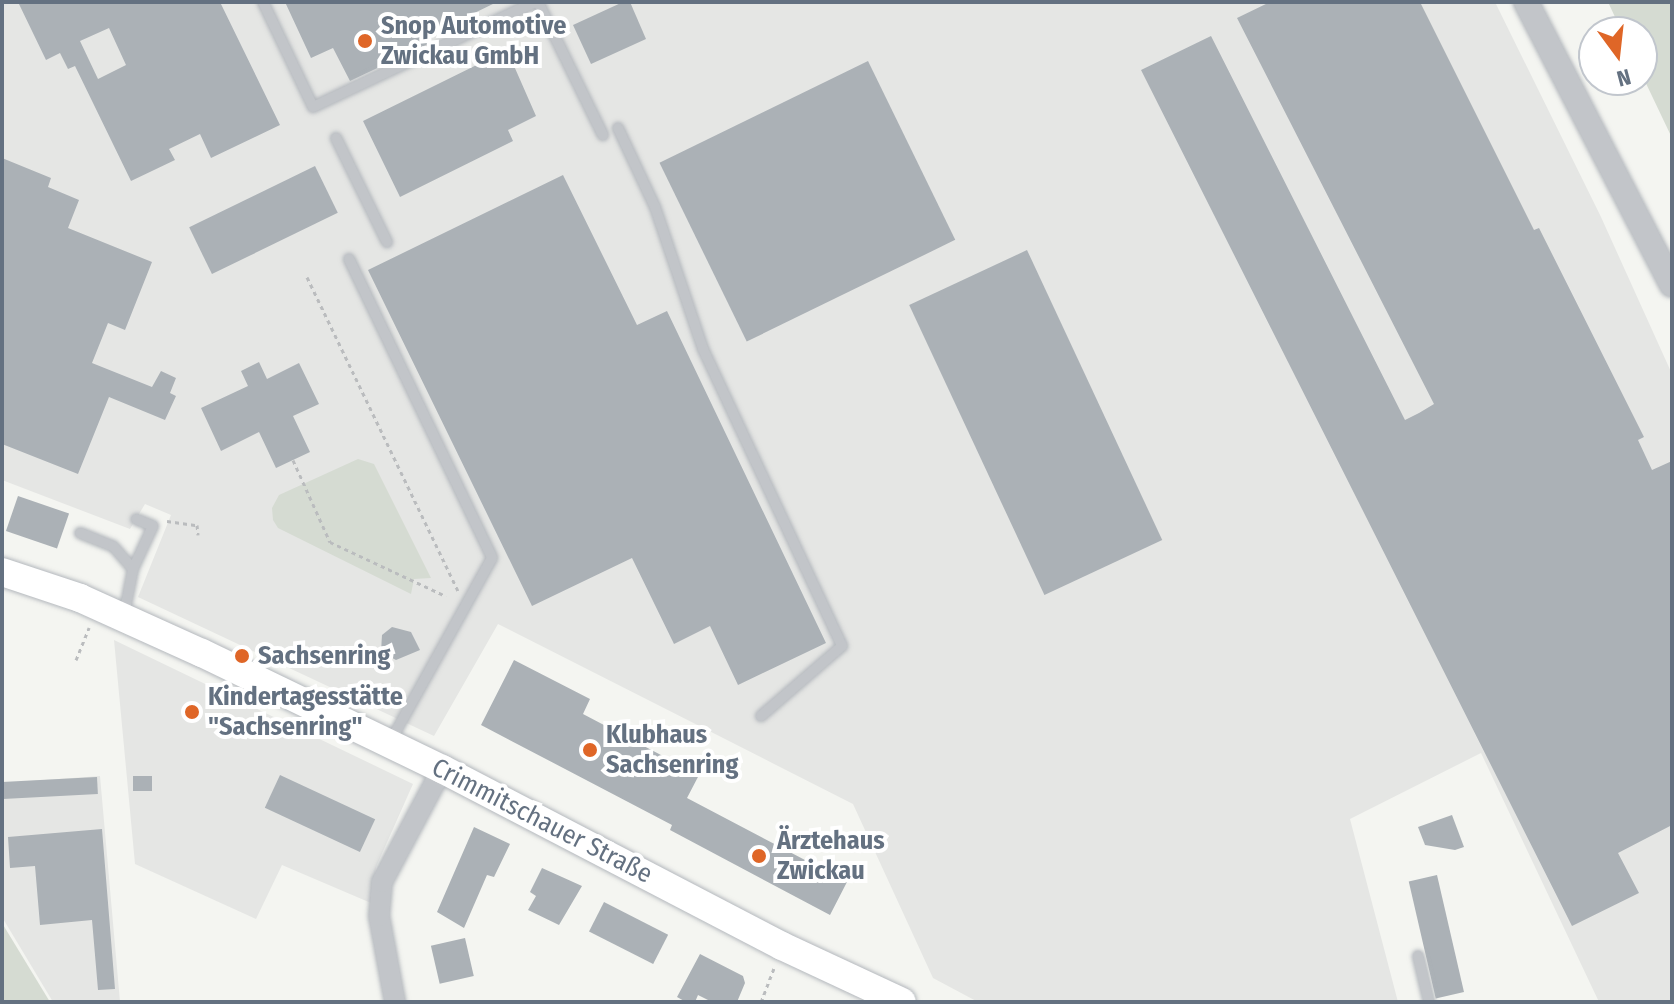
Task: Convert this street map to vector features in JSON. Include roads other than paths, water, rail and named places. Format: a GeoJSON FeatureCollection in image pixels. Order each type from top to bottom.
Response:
{"type":"FeatureCollection","features":[{"type":"Feature","properties":{"kind":"main road","name":"Crimmitschauer Straße"},"geometry":{"type":"LineString","coordinates":[[2,572],[80,598],[123,617],[442,769],[782,946],[902,1002]]}},
{"type":"Feature","properties":{"kind":"street"},"geometry":{"type":"LineString","coordinates":[[1526,2],[1672,285]]}},
{"type":"Feature","properties":{"kind":"street"},"geometry":{"type":"LineString","coordinates":[[395,1002],[379,916],[382,882],[442,769]]}},
{"type":"Feature","properties":{"kind":"lane"},"geometry":{"type":"LineString","coordinates":[[263,2],[313,107],[536,2],[603,135]]}},
{"type":"Feature","properties":{"kind":"lane"},"geometry":{"type":"LineString","coordinates":[[618,128],[655,207],[703,349],[842,646],[761,716]]}},
{"type":"Feature","properties":{"kind":"lane"},"geometry":{"type":"LineString","coordinates":[[336,138],[387,242]]}},
{"type":"Feature","properties":{"kind":"lane"},"geometry":{"type":"LineString","coordinates":[[349,259],[492,558],[389,744]]}},
{"type":"Feature","properties":{"kind":"lane"},"geometry":{"type":"LineString","coordinates":[[123,617],[133,569],[153,526],[136,519]]}},
{"type":"Feature","properties":{"kind":"lane"},"geometry":{"type":"LineString","coordinates":[[80,533],[113,546],[133,569]]}},
{"type":"Feature","properties":{"kind":"lane"},"geometry":{"type":"LineString","coordinates":[[1418,956],[1429,1002]]}},
{"type":"Feature","properties":{"kind":"place","name":"Snop Automotive Zwickau GmbH"},"geometry":{"type":"Point","coordinates":[365,41]}},
{"type":"Feature","properties":{"kind":"place","name":"Sachsenring"},"geometry":{"type":"Point","coordinates":[242,656]}},
{"type":"Feature","properties":{"kind":"place","name":"Kindertagesstätte \"Sachsenring\""},"geometry":{"type":"Point","coordinates":[192,712]}},
{"type":"Feature","properties":{"kind":"place","name":"Klubhaus Sachsenring"},"geometry":{"type":"Point","coordinates":[590,750]}},
{"type":"Feature","properties":{"kind":"place","name":"Ärztehaus Zwickau"},"geometry":{"type":"Point","coordinates":[759,856]}}]}
